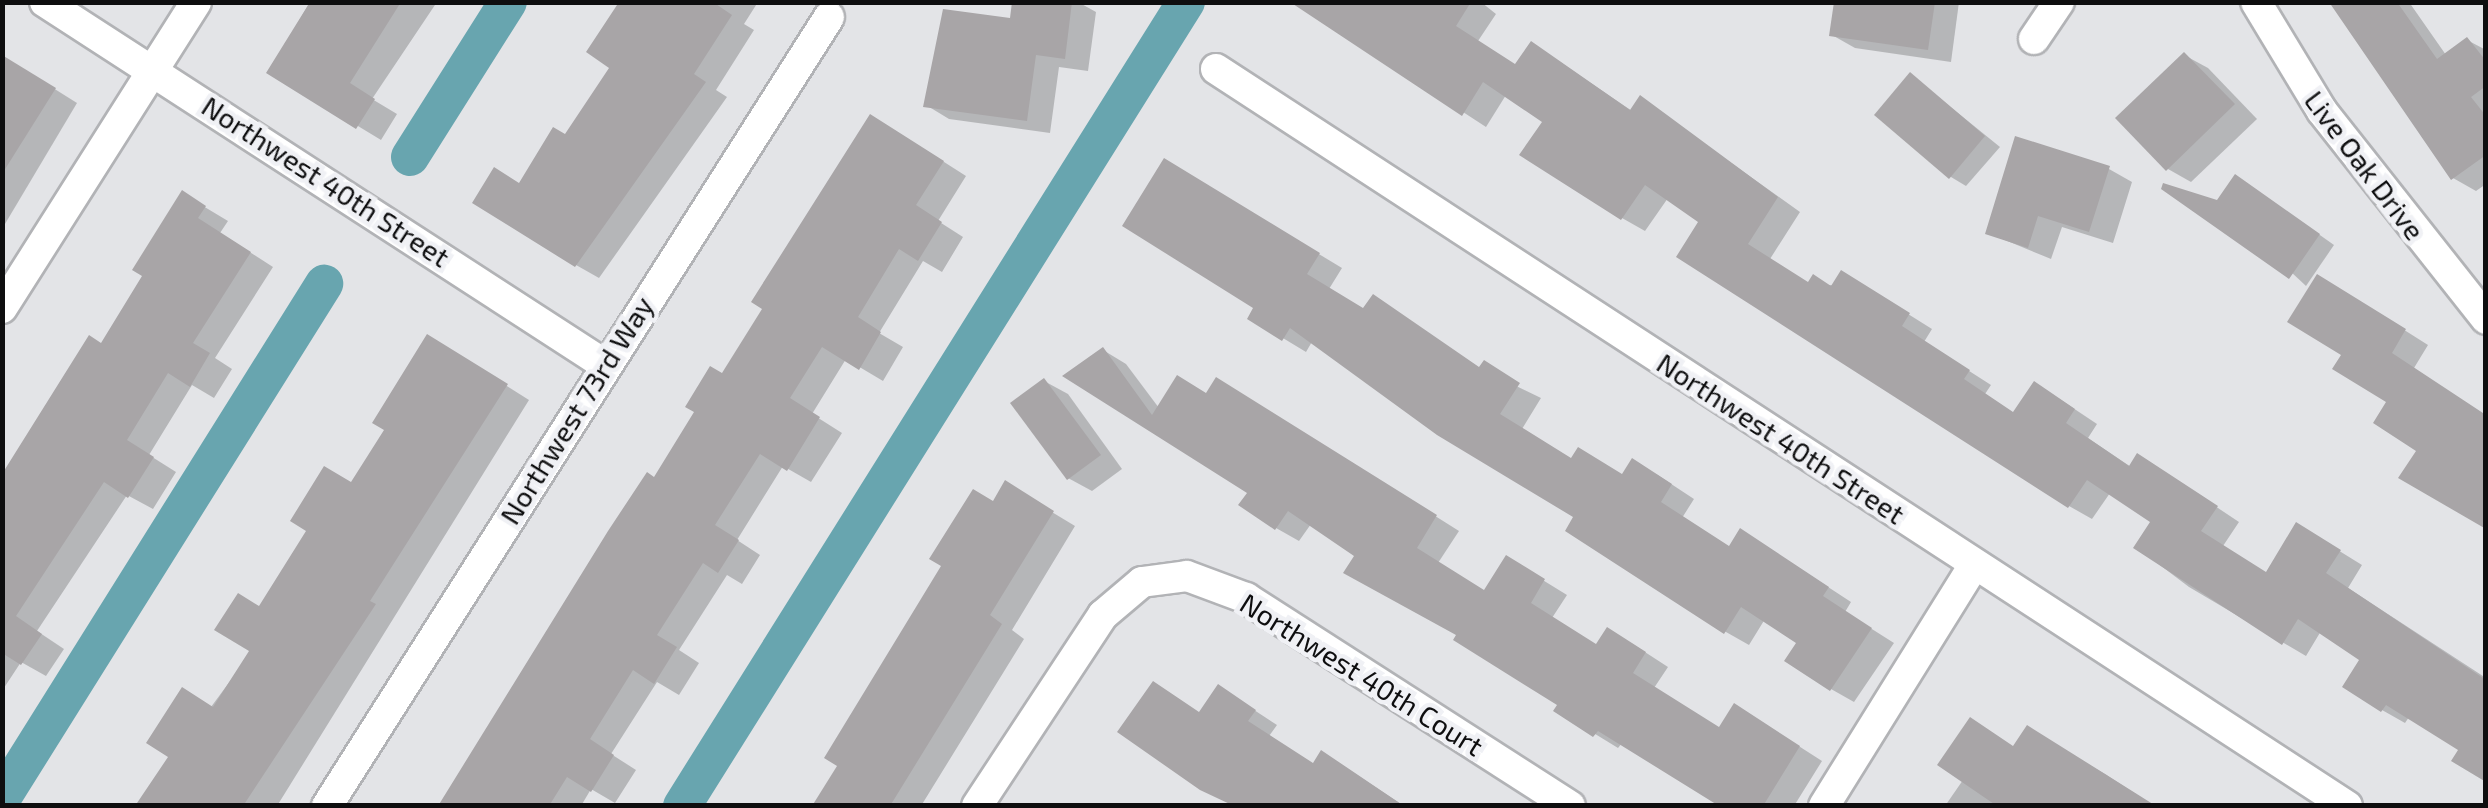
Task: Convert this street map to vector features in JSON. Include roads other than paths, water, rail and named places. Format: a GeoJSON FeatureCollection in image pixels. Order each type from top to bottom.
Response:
{"type":"FeatureCollection","features":[{"type":"Feature","properties":{"kind":"street","name":"Northwest 40th Street"},"geometry":{"type":"LineString","coordinates":[[45,2],[604,364]]}},
{"type":"Feature","properties":{"kind":"street"},"geometry":{"type":"LineString","coordinates":[[2,308],[196,2]]}},
{"type":"Feature","properties":{"kind":"street"},"geometry":{"type":"LineString","coordinates":[[2034,39],[2058,2]]}},
{"type":"Feature","properties":{"kind":"street","name":"Live Oak Drive"},"geometry":{"type":"LineString","coordinates":[[2256,2],[2322,111],[2486,319]]}},
{"type":"Feature","properties":{"kind":"street","name":"Northwest 73rd Way"},"geometry":{"type":"LineString","coordinates":[[327,806],[604,364],[829,18]]}},
{"type":"Feature","properties":{"kind":"street","name":"Northwest 40th Street"},"geometry":{"type":"LineString","coordinates":[[1216,69],[2347,806]]}},
{"type":"Feature","properties":{"kind":"street"},"geometry":{"type":"LineString","coordinates":[[1824,806],[1974,565]]}},
{"type":"Feature","properties":{"kind":"street","name":"Northwest 40th Court"},"geometry":{"type":"LineString","coordinates":[[977,806],[1102,615],[1142,582],[1187,576],[1246,598],[1570,806]]}},
{"type":"Feature","properties":{"kind":"waterway"},"geometry":{"type":"LineString","coordinates":[[410,157],[508,2]]}},
{"type":"Feature","properties":{"kind":"waterway"},"geometry":{"type":"LineString","coordinates":[[682,806],[1186,2]]}},
{"type":"Feature","properties":{"kind":"waterway"},"geometry":{"type":"LineString","coordinates":[[2,798],[324,284]]}}]}
